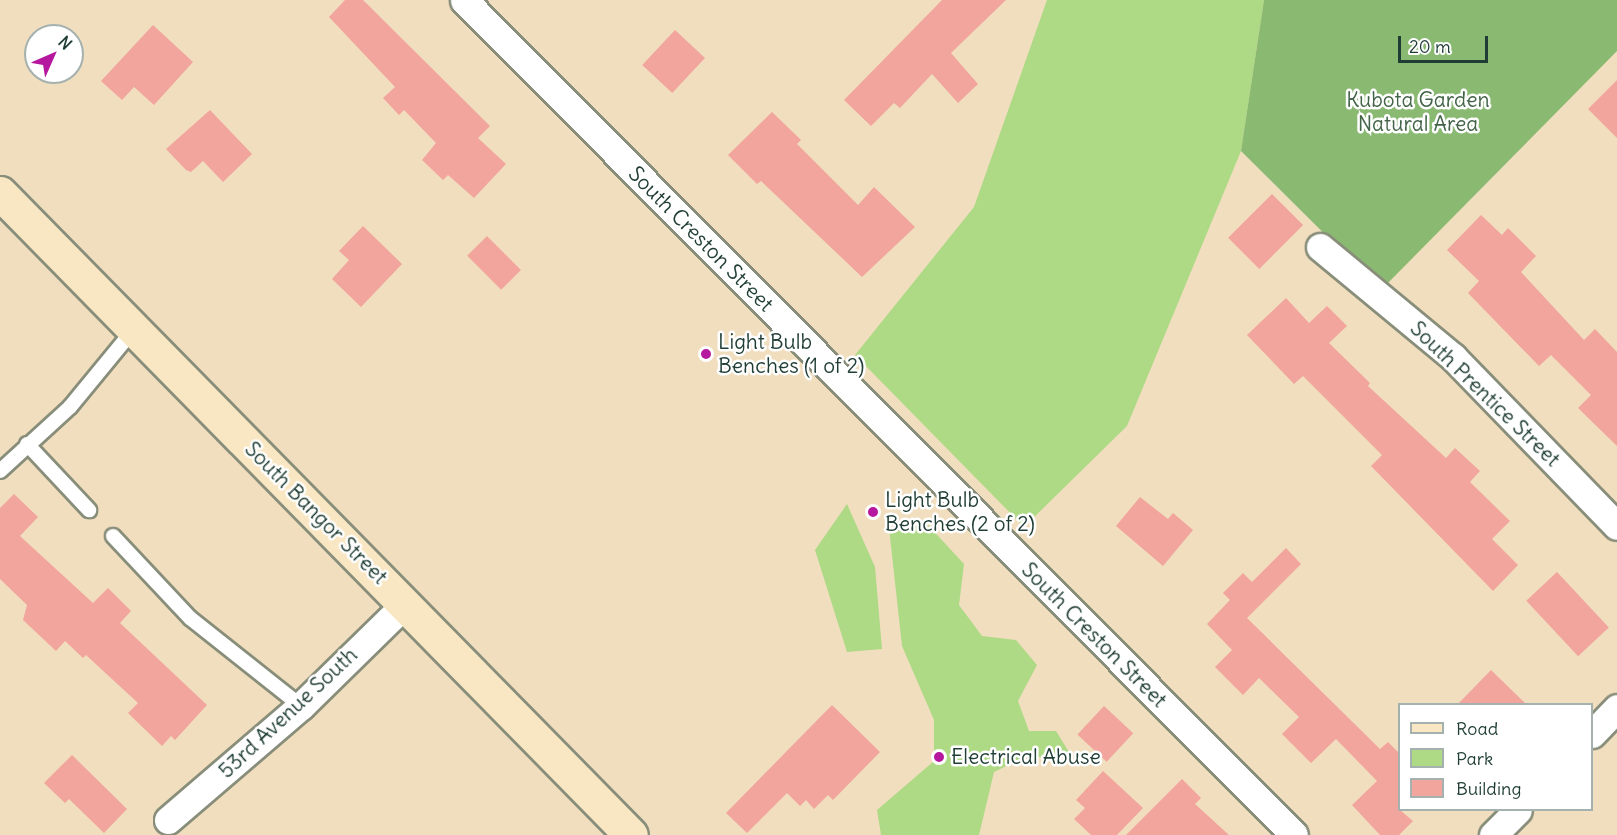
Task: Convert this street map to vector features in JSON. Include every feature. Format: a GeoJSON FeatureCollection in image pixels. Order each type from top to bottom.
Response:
{"type":"FeatureCollection","features":[{"type":"Feature","properties":{"kind":"street","name":"South Creston Street"},"geometry":{"type":"LineString","coordinates":[[464,0],[1294,835]]}},
{"type":"Feature","properties":{"kind":"street","name":"South Bangor Street"},"geometry":{"type":"LineString","coordinates":[[0,193],[631,835]]}},
{"type":"Feature","properties":{"kind":"street","name":"South Prentice Street"},"geometry":{"type":"LineString","coordinates":[[1320,247],[1454,357],[1617,526]]}},
{"type":"Feature","properties":{"kind":"street","name":"53rd Avenue South"},"geometry":{"type":"LineString","coordinates":[[168,820],[301,705],[405,604]]}},
{"type":"Feature","properties":{"kind":"street"},"geometry":{"type":"LineString","coordinates":[[1593,733],[1617,708]]}},
{"type":"Feature","properties":{"kind":"street"},"geometry":{"type":"LineString","coordinates":[[1493,835],[1517,811]]}},
{"type":"Feature","properties":{"kind":"lane"},"geometry":{"type":"LineString","coordinates":[[0,471],[27,444],[70,408],[134,329]]}},
{"type":"Feature","properties":{"kind":"lane"},"geometry":{"type":"LineString","coordinates":[[27,444],[89,510]]}},
{"type":"Feature","properties":{"kind":"lane"},"geometry":{"type":"LineString","coordinates":[[113,536],[190,618],[301,705]]}},
{"type":"Feature","properties":{"kind":"green space"},"geometry":{"type":"Polygon","coordinates":[[[1047,0],[1264,0],[1241,151],[1127,426],[1024,527],[855,355],[974,207],[1047,0]]]}},
{"type":"Feature","properties":{"kind":"green space","name":"Kubota Garden Natural Area"},"geometry":{"type":"Polygon","coordinates":[[[1264,0],[1617,0],[1617,51],[1381,290],[1241,151],[1264,0]]]}},
{"type":"Feature","properties":{"kind":"green space"},"geometry":{"type":"Polygon","coordinates":[[[847,504],[875,567],[882,649],[847,652],[815,550],[847,504]]]}},
{"type":"Feature","properties":{"kind":"green space"},"geometry":{"type":"Polygon","coordinates":[[[928,525],[964,564],[959,605],[982,636],[1016,640],[1037,665],[1018,701],[1029,731],[1056,731],[1072,757],[1025,757],[994,772],[979,835],[881,835],[877,810],[934,761],[934,720],[902,646],[889,528],[928,525]]]}},
{"type":"Feature","properties":{"kind":"building"},"geometry":{"type":"Polygon","coordinates":[[[345,0],[363,0],[490,126],[478,138],[506,164],[474,198],[448,175],[443,180],[422,160],[436,143],[404,110],[399,115],[383,98],[395,87],[329,17],[345,0]]]}},
{"type":"Feature","properties":{"kind":"building"},"geometry":{"type":"Polygon","coordinates":[[[942,0],[1006,0],[951,53],[978,84],[958,103],[932,74],[900,108],[894,103],[871,126],[844,100],[942,0]]]}},
{"type":"Feature","properties":{"kind":"building"},"geometry":{"type":"Polygon","coordinates":[[[153,25],[193,62],[154,105],[134,87],[122,100],[101,81],[153,25]]]}},
{"type":"Feature","properties":{"kind":"building"},"geometry":{"type":"Polygon","coordinates":[[[675,30],[705,58],[672,93],[642,65],[675,30]]]}},
{"type":"Feature","properties":{"kind":"building"},"geometry":{"type":"Polygon","coordinates":[[[1617,80],[1617,138],[1588,109],[1617,80]]]}},
{"type":"Feature","properties":{"kind":"building"},"geometry":{"type":"Polygon","coordinates":[[[210,110],[252,154],[223,182],[203,161],[191,172],[186,170],[166,149],[210,110]]]}},
{"type":"Feature","properties":{"kind":"building"},"geometry":{"type":"Polygon","coordinates":[[[772,112],[801,140],[797,144],[858,205],[874,187],[915,227],[862,277],[761,181],[757,184],[728,155],[772,112]]]}},
{"type":"Feature","properties":{"kind":"building"},"geometry":{"type":"Polygon","coordinates":[[[1272,194],[1303,225],[1259,269],[1228,238],[1272,194]]]}},
{"type":"Feature","properties":{"kind":"building"},"geometry":{"type":"Polygon","coordinates":[[[1481,215],[1502,235],[1508,228],[1536,256],[1521,272],[1584,340],[1595,329],[1617,352],[1617,446],[1578,408],[1591,395],[1551,355],[1539,366],[1468,293],[1479,281],[1447,250],[1481,215]]]}},
{"type":"Feature","properties":{"kind":"building"},"geometry":{"type":"Polygon","coordinates":[[[363,226],[402,264],[361,307],[332,279],[349,260],[339,251],[363,226]]]}},
{"type":"Feature","properties":{"kind":"building"},"geometry":{"type":"Polygon","coordinates":[[[487,236],[521,270],[501,290],[467,256],[487,236]]]}},
{"type":"Feature","properties":{"kind":"building"},"geometry":{"type":"Polygon","coordinates":[[[1286,298],[1309,323],[1327,306],[1347,326],[1329,343],[1370,383],[1368,386],[1446,458],[1455,448],[1480,471],[1470,482],[1510,521],[1492,539],[1518,565],[1493,591],[1371,466],[1382,455],[1303,376],[1294,384],[1247,335],[1286,298]]]}},
{"type":"Feature","properties":{"kind":"building"},"geometry":{"type":"Polygon","coordinates":[[[14,494],[38,517],[20,536],[93,603],[108,588],[131,611],[120,623],[207,705],[175,740],[171,736],[162,746],[128,713],[138,703],[86,655],[83,658],[65,641],[56,651],[23,620],[27,605],[0,579],[0,508],[14,494]]]}},
{"type":"Feature","properties":{"kind":"building"},"geometry":{"type":"Polygon","coordinates":[[[1140,497],[1168,519],[1173,513],[1193,530],[1163,566],[1116,526],[1140,497]]]}},
{"type":"Feature","properties":{"kind":"building"},"geometry":{"type":"Polygon","coordinates":[[[1286,548],[1301,564],[1247,618],[1380,749],[1388,742],[1398,752],[1398,811],[1413,821],[1399,835],[1380,835],[1352,805],[1377,781],[1336,739],[1311,763],[1282,734],[1299,717],[1259,678],[1243,695],[1215,667],[1232,650],[1207,624],[1230,600],[1223,593],[1243,573],[1252,582],[1286,548]]]}},
{"type":"Feature","properties":{"kind":"building"},"geometry":{"type":"Polygon","coordinates":[[[1557,572],[1609,628],[1578,656],[1526,601],[1557,572]]]}},
{"type":"Feature","properties":{"kind":"building"},"geometry":{"type":"Polygon","coordinates":[[[1491,670],[1525,703],[1459,703],[1491,670]]]}},
{"type":"Feature","properties":{"kind":"building"},"geometry":{"type":"Polygon","coordinates":[[[832,705],[880,752],[833,800],[828,795],[814,809],[806,800],[800,806],[787,793],[747,833],[726,813],[832,705]]]}},
{"type":"Feature","properties":{"kind":"building"},"geometry":{"type":"Polygon","coordinates":[[[1104,706],[1133,733],[1107,762],[1077,735],[1104,706]]]}},
{"type":"Feature","properties":{"kind":"building"},"geometry":{"type":"Polygon","coordinates":[[[72,755],[127,809],[104,833],[69,799],[65,803],[44,783],[72,755]]]}},
{"type":"Feature","properties":{"kind":"building"},"geometry":{"type":"Polygon","coordinates":[[[1103,771],[1143,808],[1117,835],[1091,835],[1074,819],[1085,808],[1076,800],[1103,771]]]}},
{"type":"Feature","properties":{"kind":"building"},"geometry":{"type":"Polygon","coordinates":[[[1182,779],[1201,798],[1195,804],[1229,835],[1126,835],[1182,779]]]}},
{"type":"Feature","properties":{"kind":"place","name":"Light Bulb Benches (1 of 2)"},"geometry":{"type":"Point","coordinates":[706,354]}},
{"type":"Feature","properties":{"kind":"place","name":"Light Bulb Benches (2 of 2)"},"geometry":{"type":"Point","coordinates":[873,512]}},
{"type":"Feature","properties":{"kind":"place","name":"Electrical Abuse"},"geometry":{"type":"Point","coordinates":[939,757]}}]}
